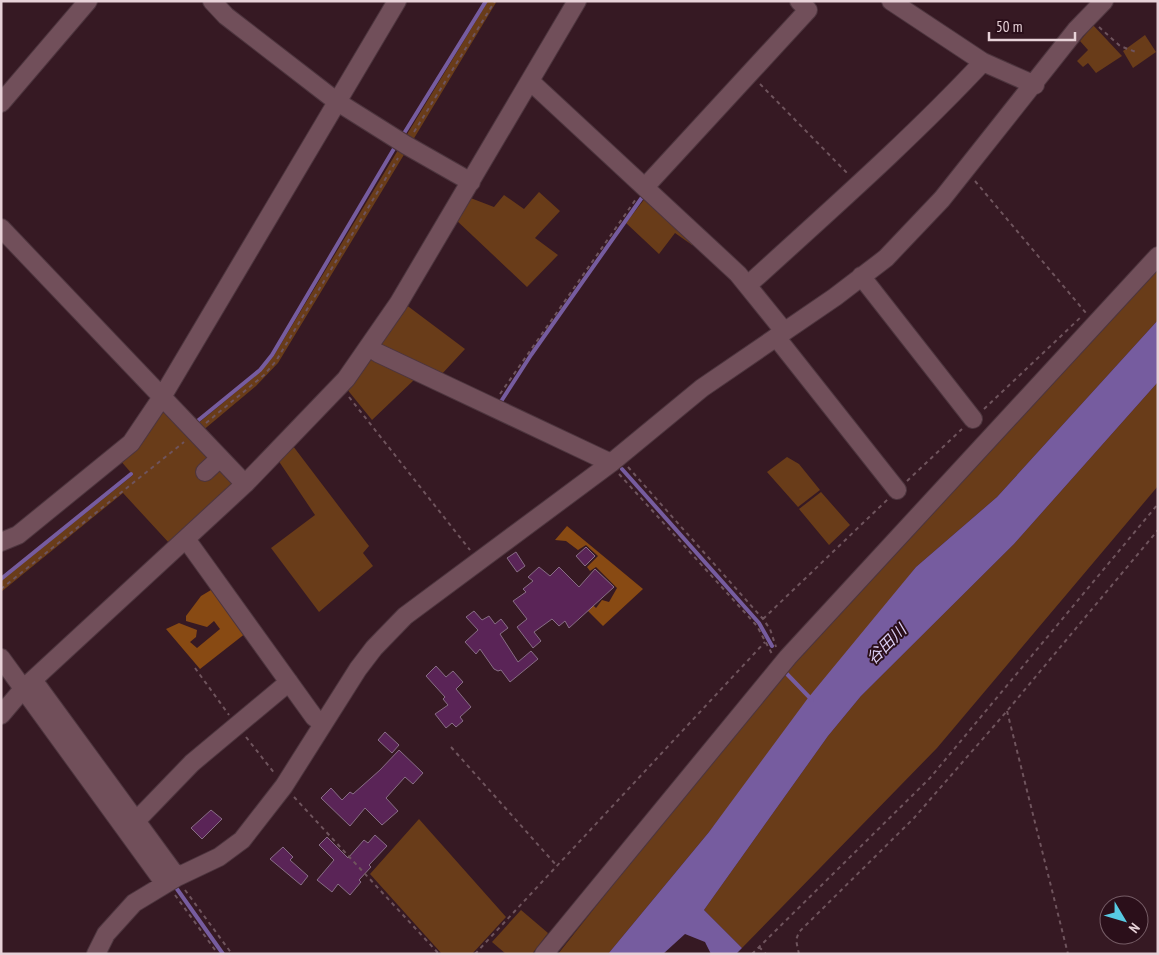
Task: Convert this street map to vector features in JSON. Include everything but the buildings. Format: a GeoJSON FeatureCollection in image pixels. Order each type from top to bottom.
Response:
{"type":"FeatureCollection","features":[{"type":"Feature","properties":{"kind":"street"},"geometry":{"type":"LineString","coordinates":[[1,103],[88,1]]}},
{"type":"Feature","properties":{"kind":"street"},"geometry":{"type":"LineString","coordinates":[[212,1],[226,16],[336,101],[406,145],[471,182]]}},
{"type":"Feature","properties":{"kind":"street"},"geometry":{"type":"LineString","coordinates":[[1,542],[18,535],[131,443],[162,397],[397,1]]}},
{"type":"Feature","properties":{"kind":"street"},"geometry":{"type":"LineString","coordinates":[[1,715],[28,685],[245,484],[340,385],[369,347],[471,182],[576,1]]}},
{"type":"Feature","properties":{"kind":"street"},"geometry":{"type":"LineString","coordinates":[[96,954],[106,934],[134,903],[173,884],[219,857],[242,840],[284,786],[358,669],[393,628],[426,599],[478,561],[617,465],[702,388],[835,298],[886,258],[942,199],[1035,85],[1076,30],[1104,1]]}},
{"type":"Feature","properties":{"kind":"street"},"geometry":{"type":"LineString","coordinates":[[893,2],[983,62],[1035,85]]}},
{"type":"Feature","properties":{"kind":"street"},"geometry":{"type":"LineString","coordinates":[[645,187],[749,73],[803,6]]}},
{"type":"Feature","properties":{"kind":"street"},"geometry":{"type":"LineString","coordinates":[[748,285],[858,185],[942,105],[983,62]]}},
{"type":"Feature","properties":{"kind":"street"},"geometry":{"type":"LineString","coordinates":[[530,81],[748,285],[780,334],[897,490]]}},
{"type":"Feature","properties":{"kind":"street"},"geometry":{"type":"LineString","coordinates":[[1,228],[194,433],[245,484]]}},
{"type":"Feature","properties":{"kind":"street"},"geometry":{"type":"LineString","coordinates":[[544,954],[788,657],[1158,256]]}},
{"type":"Feature","properties":{"kind":"street"},"geometry":{"type":"LineString","coordinates":[[862,276],[973,419]]}},
{"type":"Feature","properties":{"kind":"street"},"geometry":{"type":"LineString","coordinates":[[369,347],[378,353],[617,465]]}},
{"type":"Feature","properties":{"kind":"street"},"geometry":{"type":"LineString","coordinates":[[205,472],[220,458]]}},
{"type":"Feature","properties":{"kind":"street"},"geometry":{"type":"LineString","coordinates":[[186,538],[314,717],[323,724]]}},
{"type":"Feature","properties":{"kind":"street"},"geometry":{"type":"LineString","coordinates":[[1,658],[28,685],[136,821],[173,884]]}},
{"type":"Feature","properties":{"kind":"street"},"geometry":{"type":"LineString","coordinates":[[136,821],[192,763],[289,682]]}},
{"type":"Feature","properties":{"kind":"street"},"geometry":{"type":"LineString","coordinates":[[28,685],[173,884]]}},
{"type":"Feature","properties":{"kind":"path"},"geometry":{"type":"LineString","coordinates":[[410,139],[494,1]]}},
{"type":"Feature","properties":{"kind":"path"},"geometry":{"type":"LineString","coordinates":[[1094,21],[1110,38],[1136,52]]}},
{"type":"Feature","properties":{"kind":"path"},"geometry":{"type":"LineString","coordinates":[[749,73],[858,185]]}},
{"type":"Feature","properties":{"kind":"path"},"geometry":{"type":"LineString","coordinates":[[206,423],[264,375],[276,361],[402,152]]}},
{"type":"Feature","properties":{"kind":"path"},"geometry":{"type":"LineString","coordinates":[[970,175],[1084,313]]}},
{"type":"Feature","properties":{"kind":"path"},"geometry":{"type":"LineString","coordinates":[[492,406],[645,187]]}},
{"type":"Feature","properties":{"kind":"path"},"geometry":{"type":"LineString","coordinates":[[764,620],[897,490],[1084,313],[1089,313]]}},
{"type":"Feature","properties":{"kind":"path"},"geometry":{"type":"LineString","coordinates":[[340,385],[478,561]]}},
{"type":"Feature","properties":{"kind":"path"},"geometry":{"type":"LineString","coordinates":[[1,589],[189,438]]}},
{"type":"Feature","properties":{"kind":"path"},"geometry":{"type":"LineString","coordinates":[[617,465],[764,620],[776,644],[777,653],[775,658],[757,626],[617,465]]}},
{"type":"Feature","properties":{"kind":"path"},"geometry":{"type":"LineString","coordinates":[[752,954],[930,778],[1158,504]]}},
{"type":"Feature","properties":{"kind":"path"},"geometry":{"type":"LineString","coordinates":[[799,954],[796,940],[799,932],[914,818],[1158,530]]}},
{"type":"Feature","properties":{"kind":"path"},"geometry":{"type":"LineString","coordinates":[[475,954],[765,642]]}},
{"type":"Feature","properties":{"kind":"path"},"geometry":{"type":"LineString","coordinates":[[1007,710],[1068,954]]}},
{"type":"Feature","properties":{"kind":"path"},"geometry":{"type":"LineString","coordinates":[[451,748],[557,866]]}},
{"type":"Feature","properties":{"kind":"path"},"geometry":{"type":"LineString","coordinates":[[288,792],[438,954]]}},
{"type":"Feature","properties":{"kind":"path"},"geometry":{"type":"LineString","coordinates":[[173,884],[218,954]]}},
{"type":"Feature","properties":{"kind":"path"},"geometry":{"type":"LineString","coordinates":[[173,884],[232,954]]}},
{"type":"Feature","properties":{"kind":"path"},"geometry":{"type":"LineString","coordinates":[[759,947],[766,954]]}},
{"type":"Feature","properties":{"kind":"shaded area"},"geometry":{"type":"Polygon","coordinates":[[[488,1],[497,1],[413,140],[406,136],[488,1]]]}},
{"type":"Feature","properties":{"kind":"shaded area"},"geometry":{"type":"Polygon","coordinates":[[[1093,25],[1122,56],[1096,73],[1088,63],[1083,67],[1077,61],[1088,50],[1080,41],[1093,25]]]}},
{"type":"Feature","properties":{"kind":"shaded area"},"geometry":{"type":"Polygon","coordinates":[[[1145,35],[1156,52],[1133,68],[1123,51],[1145,35]]]}},
{"type":"Feature","properties":{"kind":"shaded area"},"geometry":{"type":"Polygon","coordinates":[[[398,150],[405,153],[278,363],[256,386],[201,432],[196,425],[253,378],[273,357],[398,150]]]}},
{"type":"Feature","properties":{"kind":"shaded area"},"geometry":{"type":"Polygon","coordinates":[[[539,192],[560,211],[535,238],[558,255],[527,287],[455,219],[468,197],[494,207],[504,195],[524,209],[539,192]]]}},
{"type":"Feature","properties":{"kind":"shaded area"},"geometry":{"type":"Polygon","coordinates":[[[646,197],[695,242],[692,245],[675,233],[659,254],[626,223],[646,197]]]}},
{"type":"Feature","properties":{"kind":"shaded area"},"geometry":{"type":"Polygon","coordinates":[[[1158,269],[1158,320],[997,497],[916,567],[709,832],[608,954],[558,954],[684,795],[786,673],[1158,269]]]}},
{"type":"Feature","properties":{"kind":"shaded area"},"geometry":{"type":"Polygon","coordinates":[[[405,304],[465,349],[441,375],[378,345],[405,304]]]}},
{"type":"Feature","properties":{"kind":"shaded area"},"geometry":{"type":"Polygon","coordinates":[[[373,358],[415,379],[372,420],[346,388],[370,359],[373,358]]]}},
{"type":"Feature","properties":{"kind":"shaded area"},"geometry":{"type":"Polygon","coordinates":[[[1158,382],[1158,486],[937,748],[742,948],[704,910],[828,736],[861,696],[1014,544],[1158,382]]]}},
{"type":"Feature","properties":{"kind":"shaded area"},"geometry":{"type":"Polygon","coordinates":[[[163,410],[235,482],[170,544],[123,493],[1,592],[1,581],[133,475],[119,459],[136,449],[163,410]]]}},
{"type":"Feature","properties":{"kind":"shaded area"},"geometry":{"type":"Polygon","coordinates":[[[293,446],[369,546],[363,553],[373,566],[319,612],[271,548],[315,515],[278,460],[293,446]]]}},
{"type":"Feature","properties":{"kind":"shaded area"},"geometry":{"type":"Polygon","coordinates":[[[787,457],[799,464],[820,490],[798,507],[767,472],[787,457]]]}},
{"type":"Feature","properties":{"kind":"shaded area"},"geometry":{"type":"Polygon","coordinates":[[[821,492],[850,525],[829,545],[799,509],[821,492]]]}},
{"type":"Feature","properties":{"kind":"shaded area"},"geometry":{"type":"Polygon","coordinates":[[[567,526],[643,589],[603,626],[574,597],[578,592],[596,608],[602,600],[609,602],[617,588],[596,567],[590,571],[587,567],[598,556],[586,545],[578,550],[566,541],[555,540],[567,526]]]}},
{"type":"Feature","properties":{"kind":"shaded area"},"geometry":{"type":"Polygon","coordinates":[[[216,587],[246,633],[200,669],[166,629],[179,623],[197,630],[196,637],[190,642],[197,648],[220,629],[214,621],[207,627],[186,621],[186,616],[201,596],[216,587]]]}},
{"type":"Feature","properties":{"kind":"shaded area"},"geometry":{"type":"Polygon","coordinates":[[[419,819],[506,917],[472,954],[442,954],[370,874],[419,819]]]}},
{"type":"Feature","properties":{"kind":"shaded area"},"geometry":{"type":"Polygon","coordinates":[[[521,910],[548,933],[532,954],[506,954],[492,942],[521,910]]]}},
{"type":"Feature","properties":{"kind":"water","name":"谷田川"},"geometry":{"type":"Polygon","coordinates":[[[1158,320],[1158,382],[1014,544],[861,696],[828,736],[704,910],[742,948],[736,954],[711,954],[705,942],[685,934],[663,954],[608,954],[709,832],[808,698],[916,567],[997,497],[1158,320]]]}},
{"type":"Feature","properties":{"kind":"waterway"},"geometry":{"type":"LineString","coordinates":[[403,135],[486,1]]}},
{"type":"Feature","properties":{"kind":"waterway"},"geometry":{"type":"LineString","coordinates":[[195,423],[260,370],[272,355],[395,147]]}},
{"type":"Feature","properties":{"kind":"waterway"},"geometry":{"type":"LineString","coordinates":[[500,403],[531,355],[643,196]]}},
{"type":"Feature","properties":{"kind":"waterway"},"geometry":{"type":"LineString","coordinates":[[622,469],[759,623],[772,646]]}},
{"type":"Feature","properties":{"kind":"waterway"},"geometry":{"type":"LineString","coordinates":[[1,579],[131,474]]}},
{"type":"Feature","properties":{"kind":"waterway"},"geometry":{"type":"LineString","coordinates":[[786,673],[812,700]]}},
{"type":"Feature","properties":{"kind":"waterway"},"geometry":{"type":"LineString","coordinates":[[177,889],[223,954]]}}]}
